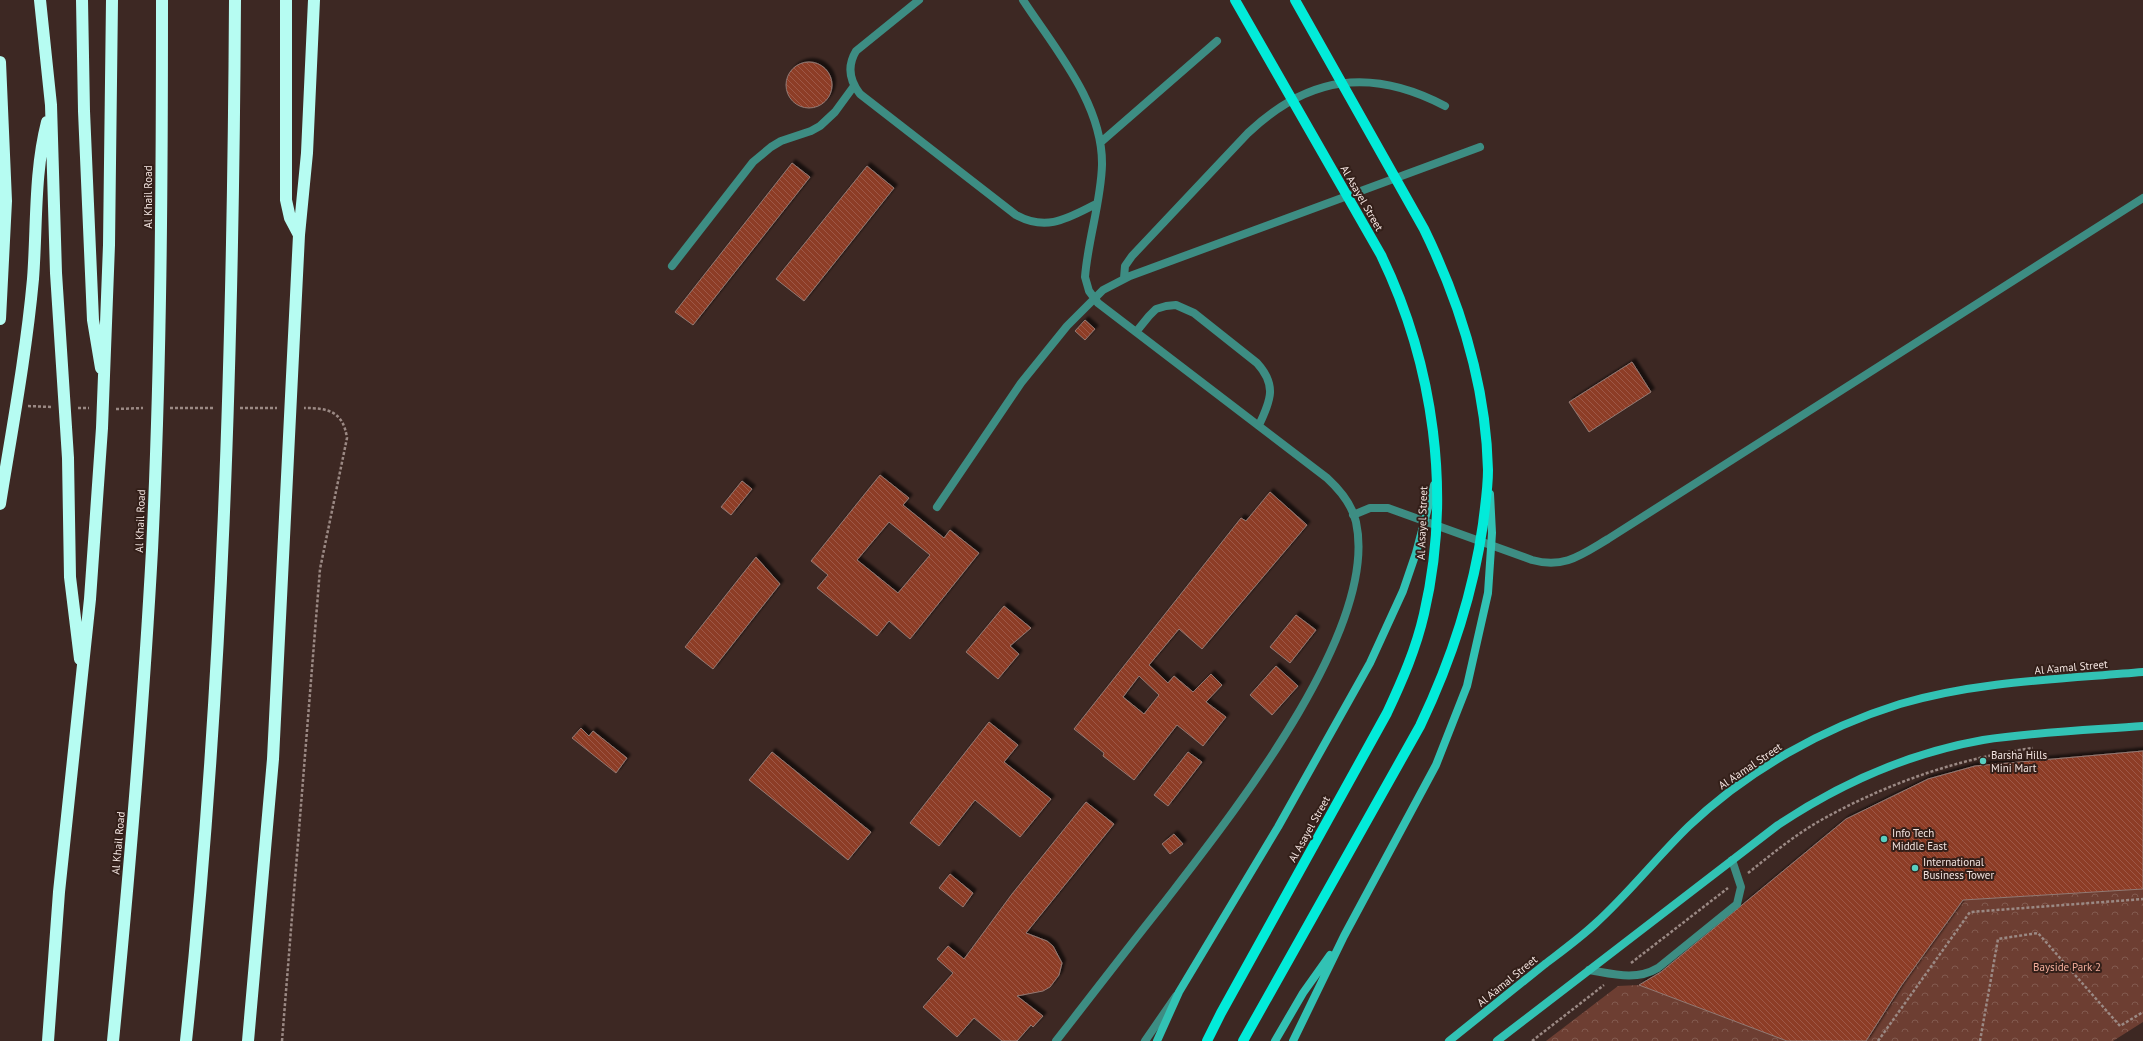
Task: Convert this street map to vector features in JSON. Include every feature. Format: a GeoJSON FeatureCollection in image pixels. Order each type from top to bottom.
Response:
{"type":"FeatureCollection","features":[{"type":"Feature","properties":{"kind":"highway"},"geometry":{"type":"LineString","coordinates":[[40,0],[51,105],[56,273],[68,458],[70,577],[73,616],[82,674]]}},
{"type":"Feature","properties":{"kind":"highway"},"geometry":{"type":"LineString","coordinates":[[82,0],[84,111],[93,320],[99,361],[104,380]]}},
{"type":"Feature","properties":{"kind":"highway"},"geometry":{"type":"LineString","coordinates":[[48,1041],[61,870],[96,525],[104,380],[111,166],[112,0]]}},
{"type":"Feature","properties":{"kind":"highway","name":"Al Khail Road"},"geometry":{"type":"LineString","coordinates":[[113,1041],[134,821],[152,549],[160,264],[162,0]]}},
{"type":"Feature","properties":{"kind":"highway"},"geometry":{"type":"LineString","coordinates":[[186,1041],[211,747],[226,469],[234,197],[235,0]]}},
{"type":"Feature","properties":{"kind":"highway"},"geometry":{"type":"LineString","coordinates":[[286,0],[286,200],[290,218],[299,235]]}},
{"type":"Feature","properties":{"kind":"highway"},"geometry":{"type":"LineString","coordinates":[[248,1041],[272,767],[299,235],[307,145],[314,0]]}},
{"type":"Feature","properties":{"kind":"highway"},"geometry":{"type":"LineString","coordinates":[[0,62],[6,201],[0,320]]}},
{"type":"Feature","properties":{"kind":"highway"},"geometry":{"type":"LineString","coordinates":[[0,504],[26,335],[33,273],[40,164],[51,105]]}},
{"type":"Feature","properties":{"kind":"main road","name":"Al Asayel Street"},"geometry":{"type":"LineString","coordinates":[[1207,1041],[1387,713],[1402,681],[1416,642],[1431,581],[1436,532],[1436,477],[1431,411],[1425,378],[1413,334],[1395,284],[1381,255],[1235,0]]}},
{"type":"Feature","properties":{"kind":"main road"},"geometry":{"type":"LineString","coordinates":[[1243,1041],[1420,726],[1436,692],[1462,620],[1472,584],[1480,547],[1488,471],[1484,423],[1473,361],[1458,308],[1443,268],[1424,229],[1295,0]]}},
{"type":"Feature","properties":{"kind":"street"},"geometry":{"type":"LineString","coordinates":[[919,0],[856,51],[852,57],[850,72],[854,86],[873,103],[1010,210],[1026,220],[1047,224],[1057,222],[1096,204]]}},
{"type":"Feature","properties":{"kind":"street"},"geometry":{"type":"LineString","coordinates":[[1023,0],[1081,90],[1090,108],[1101,142],[1100,185],[1085,277],[1089,291],[1093,298],[1327,478],[1340,490],[1353,515],[1358,539],[1357,559],[1351,598],[1337,636],[1300,709],[1233,813],[1056,1041]]}},
{"type":"Feature","properties":{"kind":"street"},"geometry":{"type":"LineString","coordinates":[[1101,142],[1217,41]]}},
{"type":"Feature","properties":{"kind":"street"},"geometry":{"type":"LineString","coordinates":[[1124,278],[1126,266],[1132,256],[1248,133],[1266,116],[1285,103],[1307,92],[1330,85],[1362,82],[1401,87],[1424,94],[1445,106]]}},
{"type":"Feature","properties":{"kind":"street"},"geometry":{"type":"LineString","coordinates":[[672,266],[752,162],[776,144],[812,131],[820,126],[835,112],[854,86]]}},
{"type":"Feature","properties":{"kind":"street"},"geometry":{"type":"LineString","coordinates":[[937,506],[1021,383],[1067,326],[1093,298],[1124,278],[1480,147]]}},
{"type":"Feature","properties":{"kind":"street"},"geometry":{"type":"LineString","coordinates":[[1353,515],[1370,508],[1388,508],[1544,564],[1569,561],[1608,539],[2143,198]]}},
{"type":"Feature","properties":{"kind":"street"},"geometry":{"type":"LineString","coordinates":[[1136,332],[1149,316],[1156,310],[1166,306],[1176,305],[1194,313],[1257,362],[1265,372],[1270,383],[1271,395],[1268,407],[1259,425]]}},
{"type":"Feature","properties":{"kind":"street"},"geometry":{"type":"LineString","coordinates":[[1292,1041],[1344,936],[1436,765],[1467,686],[1483,624],[1492,562],[1492,533],[1488,471]]}},
{"type":"Feature","properties":{"kind":"street"},"geometry":{"type":"LineString","coordinates":[[1157,1041],[1179,992],[1278,827],[1370,663],[1403,591],[1422,530],[1436,477]]}},
{"type":"Feature","properties":{"kind":"street","name":"Al A'amal Street"},"geometry":{"type":"LineString","coordinates":[[1449,1041],[1592,927],[1640,880],[1686,830],[1716,803],[1754,774],[1788,752],[1825,733],[1862,717],[1901,704],[1940,694],[1980,687],[2143,672]]}},
{"type":"Feature","properties":{"kind":"street"},"geometry":{"type":"LineString","coordinates":[[1496,1041],[1778,825],[1832,792],[1861,777],[1921,755],[1952,747],[2014,736],[2143,726]]}},
{"type":"Feature","properties":{"kind":"street"},"geometry":{"type":"LineString","coordinates":[[1589,970],[1617,974],[1643,975],[1651,973],[1664,964],[1734,908],[1741,893],[1739,880],[1732,860]]}},
{"type":"Feature","properties":{"kind":"street"},"geometry":{"type":"LineString","coordinates":[[1276,1041],[1303,993],[1344,936]]}},
{"type":"Feature","properties":{"kind":"street"},"geometry":{"type":"LineString","coordinates":[[1145,1041],[1164,1010],[1179,992]]}},
{"type":"Feature","properties":{"kind":"path"},"geometry":{"type":"LineString","coordinates":[[22,406],[52,407]]}},
{"type":"Feature","properties":{"kind":"path"},"geometry":{"type":"LineString","coordinates":[[74,408],[96,408]]}},
{"type":"Feature","properties":{"kind":"path"},"geometry":{"type":"LineString","coordinates":[[112,408],[144,408]]}},
{"type":"Feature","properties":{"kind":"path"},"geometry":{"type":"LineString","coordinates":[[167,408],[222,408]]}},
{"type":"Feature","properties":{"kind":"path"},"geometry":{"type":"LineString","coordinates":[[238,408],[285,408]]}},
{"type":"Feature","properties":{"kind":"path"},"geometry":{"type":"LineString","coordinates":[[282,1041],[320,569],[346,438],[345,428],[335,413],[326,409],[301,408]]}},
{"type":"Feature","properties":{"kind":"path"},"geometry":{"type":"LineString","coordinates":[[1532,1041],[1772,854],[1822,820],[1900,783],[1964,761],[2000,753],[2034,748]]}},
{"type":"Feature","properties":{"kind":"path"},"geometry":{"type":"LineString","coordinates":[[1878,1041],[1970,912],[2143,899]]}},
{"type":"Feature","properties":{"kind":"path"},"geometry":{"type":"LineString","coordinates":[[1980,1041],[1998,939],[2038,933],[2120,1026],[2143,1012]]}},
{"type":"Feature","properties":{"kind":"green space","name":"Bayside Park 2"},"geometry":{"type":"Polygon","coordinates":[[[2143,889],[2143,1022],[2113,1041],[1866,1041],[1901,986],[1963,900],[2143,889]]]}},
{"type":"Feature","properties":{"kind":"green space"},"geometry":{"type":"Polygon","coordinates":[[[1639,985],[1787,1041],[1546,1041],[1618,986],[1639,985]]]}},
{"type":"Feature","properties":{"kind":"building"},"geometry":{"type":"Polygon","coordinates":[[[804,62],[814,62],[822,66],[828,72],[832,80],[832,90],[828,98],[822,104],[814,108],[804,108],[796,104],[790,98],[786,90],[786,80],[790,72],[796,66],[804,62]]]}},
{"type":"Feature","properties":{"kind":"building"},"geometry":{"type":"Polygon","coordinates":[[[792,163],[810,177],[693,325],[675,312],[792,163]]]}},
{"type":"Feature","properties":{"kind":"building"},"geometry":{"type":"Polygon","coordinates":[[[867,166],[894,188],[804,301],[776,279],[867,166]]]}},
{"type":"Feature","properties":{"kind":"building"},"geometry":{"type":"Polygon","coordinates":[[[1085,320],[1095,329],[1085,340],[1075,331],[1085,320]]]}},
{"type":"Feature","properties":{"kind":"building"},"geometry":{"type":"Polygon","coordinates":[[[1632,362],[1651,392],[1589,432],[1569,402],[1632,362]]]}},
{"type":"Feature","properties":{"kind":"building"},"geometry":{"type":"Polygon","coordinates":[[[880,475],[909,498],[903,505],[944,538],[950,530],[979,553],[910,639],[889,621],[877,636],[817,588],[828,575],[811,561],[880,475]],[[889,522],[857,560],[898,593],[930,555],[889,522]]]}},
{"type":"Feature","properties":{"kind":"building"},"geometry":{"type":"Polygon","coordinates":[[[742,481],[752,489],[731,515],[721,507],[742,481]]]}},
{"type":"Feature","properties":{"kind":"building"},"geometry":{"type":"Polygon","coordinates":[[[1270,492],[1307,525],[1202,649],[1179,629],[1149,665],[1168,683],[1174,676],[1193,692],[1211,674],[1222,685],[1206,702],[1226,717],[1203,746],[1177,725],[1134,780],[1103,756],[1104,753],[1074,729],[1241,518],[1246,521],[1270,492]],[[1139,676],[1123,697],[1144,714],[1159,695],[1139,676]]]}},
{"type":"Feature","properties":{"kind":"building"},"geometry":{"type":"Polygon","coordinates":[[[756,557],[780,584],[713,669],[685,647],[756,557]]]}},
{"type":"Feature","properties":{"kind":"building"},"geometry":{"type":"Polygon","coordinates":[[[1004,606],[1031,628],[1010,646],[1019,654],[998,679],[966,652],[1004,606]]]}},
{"type":"Feature","properties":{"kind":"building"},"geometry":{"type":"Polygon","coordinates":[[[1296,615],[1316,630],[1290,663],[1270,647],[1296,615]]]}},
{"type":"Feature","properties":{"kind":"building"},"geometry":{"type":"Polygon","coordinates":[[[1276,666],[1298,686],[1272,715],[1250,695],[1276,666]]]}},
{"type":"Feature","properties":{"kind":"building"},"geometry":{"type":"Polygon","coordinates":[[[989,722],[1018,745],[1004,762],[1051,799],[1020,837],[975,800],[939,846],[910,823],[989,722]]]}},
{"type":"Feature","properties":{"kind":"building"},"geometry":{"type":"Polygon","coordinates":[[[581,728],[589,736],[593,731],[627,758],[616,773],[572,738],[581,728]]]}},
{"type":"Feature","properties":{"kind":"building"},"geometry":{"type":"Polygon","coordinates":[[[2143,751],[2143,889],[1963,900],[1901,986],[1866,1041],[1787,1041],[1639,985],[1661,972],[1846,819],[1928,779],[1975,766],[2143,751]]]}},
{"type":"Feature","properties":{"kind":"building"},"geometry":{"type":"Polygon","coordinates":[[[772,752],[871,832],[848,860],[749,780],[772,752]]]}},
{"type":"Feature","properties":{"kind":"building"},"geometry":{"type":"Polygon","coordinates":[[[1188,752],[1202,762],[1168,806],[1154,795],[1188,752]]]}},
{"type":"Feature","properties":{"kind":"building"},"geometry":{"type":"Polygon","coordinates":[[[1086,802],[1114,824],[1026,933],[1047,941],[1053,946],[1062,963],[1059,975],[1050,987],[1043,991],[1017,996],[1043,1016],[1033,1027],[1031,1025],[1017,1041],[1002,1041],[974,1018],[957,1037],[923,1007],[953,973],[937,959],[948,946],[964,959],[1012,894],[1086,802]]]}},
{"type":"Feature","properties":{"kind":"building"},"geometry":{"type":"Polygon","coordinates":[[[1174,834],[1183,844],[1170,854],[1162,844],[1174,834]]]}},
{"type":"Feature","properties":{"kind":"building"},"geometry":{"type":"Polygon","coordinates":[[[950,874],[973,893],[963,907],[939,888],[950,874]]]}},
{"type":"Feature","properties":{"kind":"place","name":"Barsha Hills Mini Mart"},"geometry":{"type":"Point","coordinates":[1983,761]}},
{"type":"Feature","properties":{"kind":"place","name":"Info Tech Middle East"},"geometry":{"type":"Point","coordinates":[1884,839]}},
{"type":"Feature","properties":{"kind":"place","name":"International Business Tower"},"geometry":{"type":"Point","coordinates":[1915,868]}}]}
